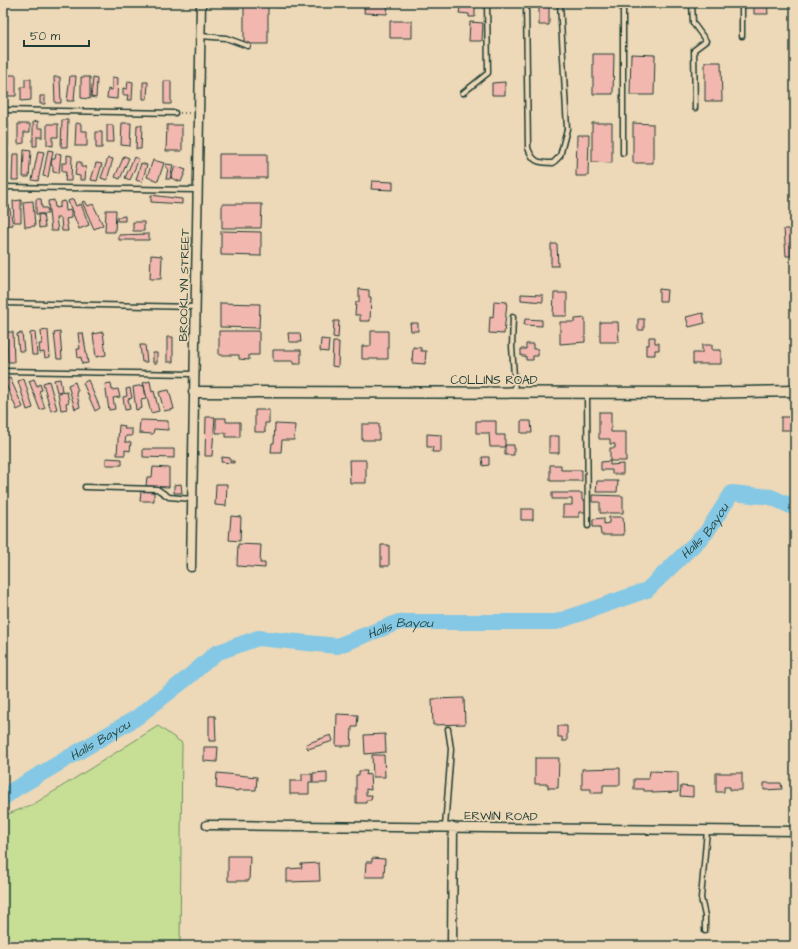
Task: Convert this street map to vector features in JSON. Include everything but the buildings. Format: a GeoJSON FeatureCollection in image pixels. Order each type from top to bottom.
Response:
{"type":"FeatureCollection","features":[{"type":"Feature","properties":{"kind":"street","name":"BROOKLYN STREET"},"geometry":{"type":"LineString","coordinates":[[191,567],[200,3]]}},
{"type":"Feature","properties":{"kind":"street","name":"COLLINS ROAD"},"geometry":{"type":"LineString","coordinates":[[194,392],[587,393],[795,391]]}},
{"type":"Feature","properties":{"kind":"street","name":"ERWIN ROAD"},"geometry":{"type":"LineString","coordinates":[[207,825],[795,831]]}},
{"type":"Feature","properties":{"kind":"street"},"geometry":{"type":"LineString","coordinates":[[449,827],[452,946]]}},
{"type":"Feature","properties":{"kind":"lane"},"geometry":{"type":"LineString","coordinates":[[463,93],[488,74],[488,3]]}},
{"type":"Feature","properties":{"kind":"lane"},"geometry":{"type":"LineString","coordinates":[[526,3],[528,148],[532,158],[541,163],[553,163],[560,156],[568,129],[560,3]]}},
{"type":"Feature","properties":{"kind":"lane"},"geometry":{"type":"LineString","coordinates":[[623,3],[623,153]]}},
{"type":"Feature","properties":{"kind":"lane"},"geometry":{"type":"LineString","coordinates":[[692,3],[693,23],[706,41],[694,50],[695,108]]}},
{"type":"Feature","properties":{"kind":"lane"},"geometry":{"type":"LineString","coordinates":[[742,3],[742,36]]}},
{"type":"Feature","properties":{"kind":"lane"},"geometry":{"type":"LineString","coordinates":[[200,36],[226,38],[248,46]]}},
{"type":"Feature","properties":{"kind":"lane"},"geometry":{"type":"LineString","coordinates":[[3,110],[175,113]]}},
{"type":"Feature","properties":{"kind":"lane"},"geometry":{"type":"LineString","coordinates":[[3,187],[197,190]]}},
{"type":"Feature","properties":{"kind":"lane"},"geometry":{"type":"LineString","coordinates":[[3,303],[195,307]]}},
{"type":"Feature","properties":{"kind":"lane"},"geometry":{"type":"LineString","coordinates":[[513,317],[512,346],[515,393]]}},
{"type":"Feature","properties":{"kind":"lane"},"geometry":{"type":"LineString","coordinates":[[3,371],[194,374]]}},
{"type":"Feature","properties":{"kind":"lane"},"geometry":{"type":"LineString","coordinates":[[587,393],[588,526]]}},
{"type":"Feature","properties":{"kind":"lane"},"geometry":{"type":"LineString","coordinates":[[85,487],[157,489],[169,497],[192,499]]}},
{"type":"Feature","properties":{"kind":"lane"},"geometry":{"type":"LineString","coordinates":[[448,730],[452,749],[449,827]]}},
{"type":"Feature","properties":{"kind":"lane"},"geometry":{"type":"LineString","coordinates":[[705,932],[705,916],[701,898],[707,830]]}},
{"type":"Feature","properties":{"kind":"path"},"geometry":{"type":"LineString","coordinates":[[175,113],[199,114]]}},
{"type":"Feature","properties":{"kind":"green space"},"geometry":{"type":"Polygon","coordinates":[[[158,726],[182,743],[180,946],[3,946],[3,816],[34,804],[158,726]]]}},
{"type":"Feature","properties":{"kind":"waterway","name":"Halls Bayou"},"geometry":{"type":"LineString","coordinates":[[3,798],[15,789],[136,718],[186,679],[216,653],[258,638],[337,646],[399,622],[556,622],[647,590],[706,533],[732,493],[771,497],[795,508]]}}]}
